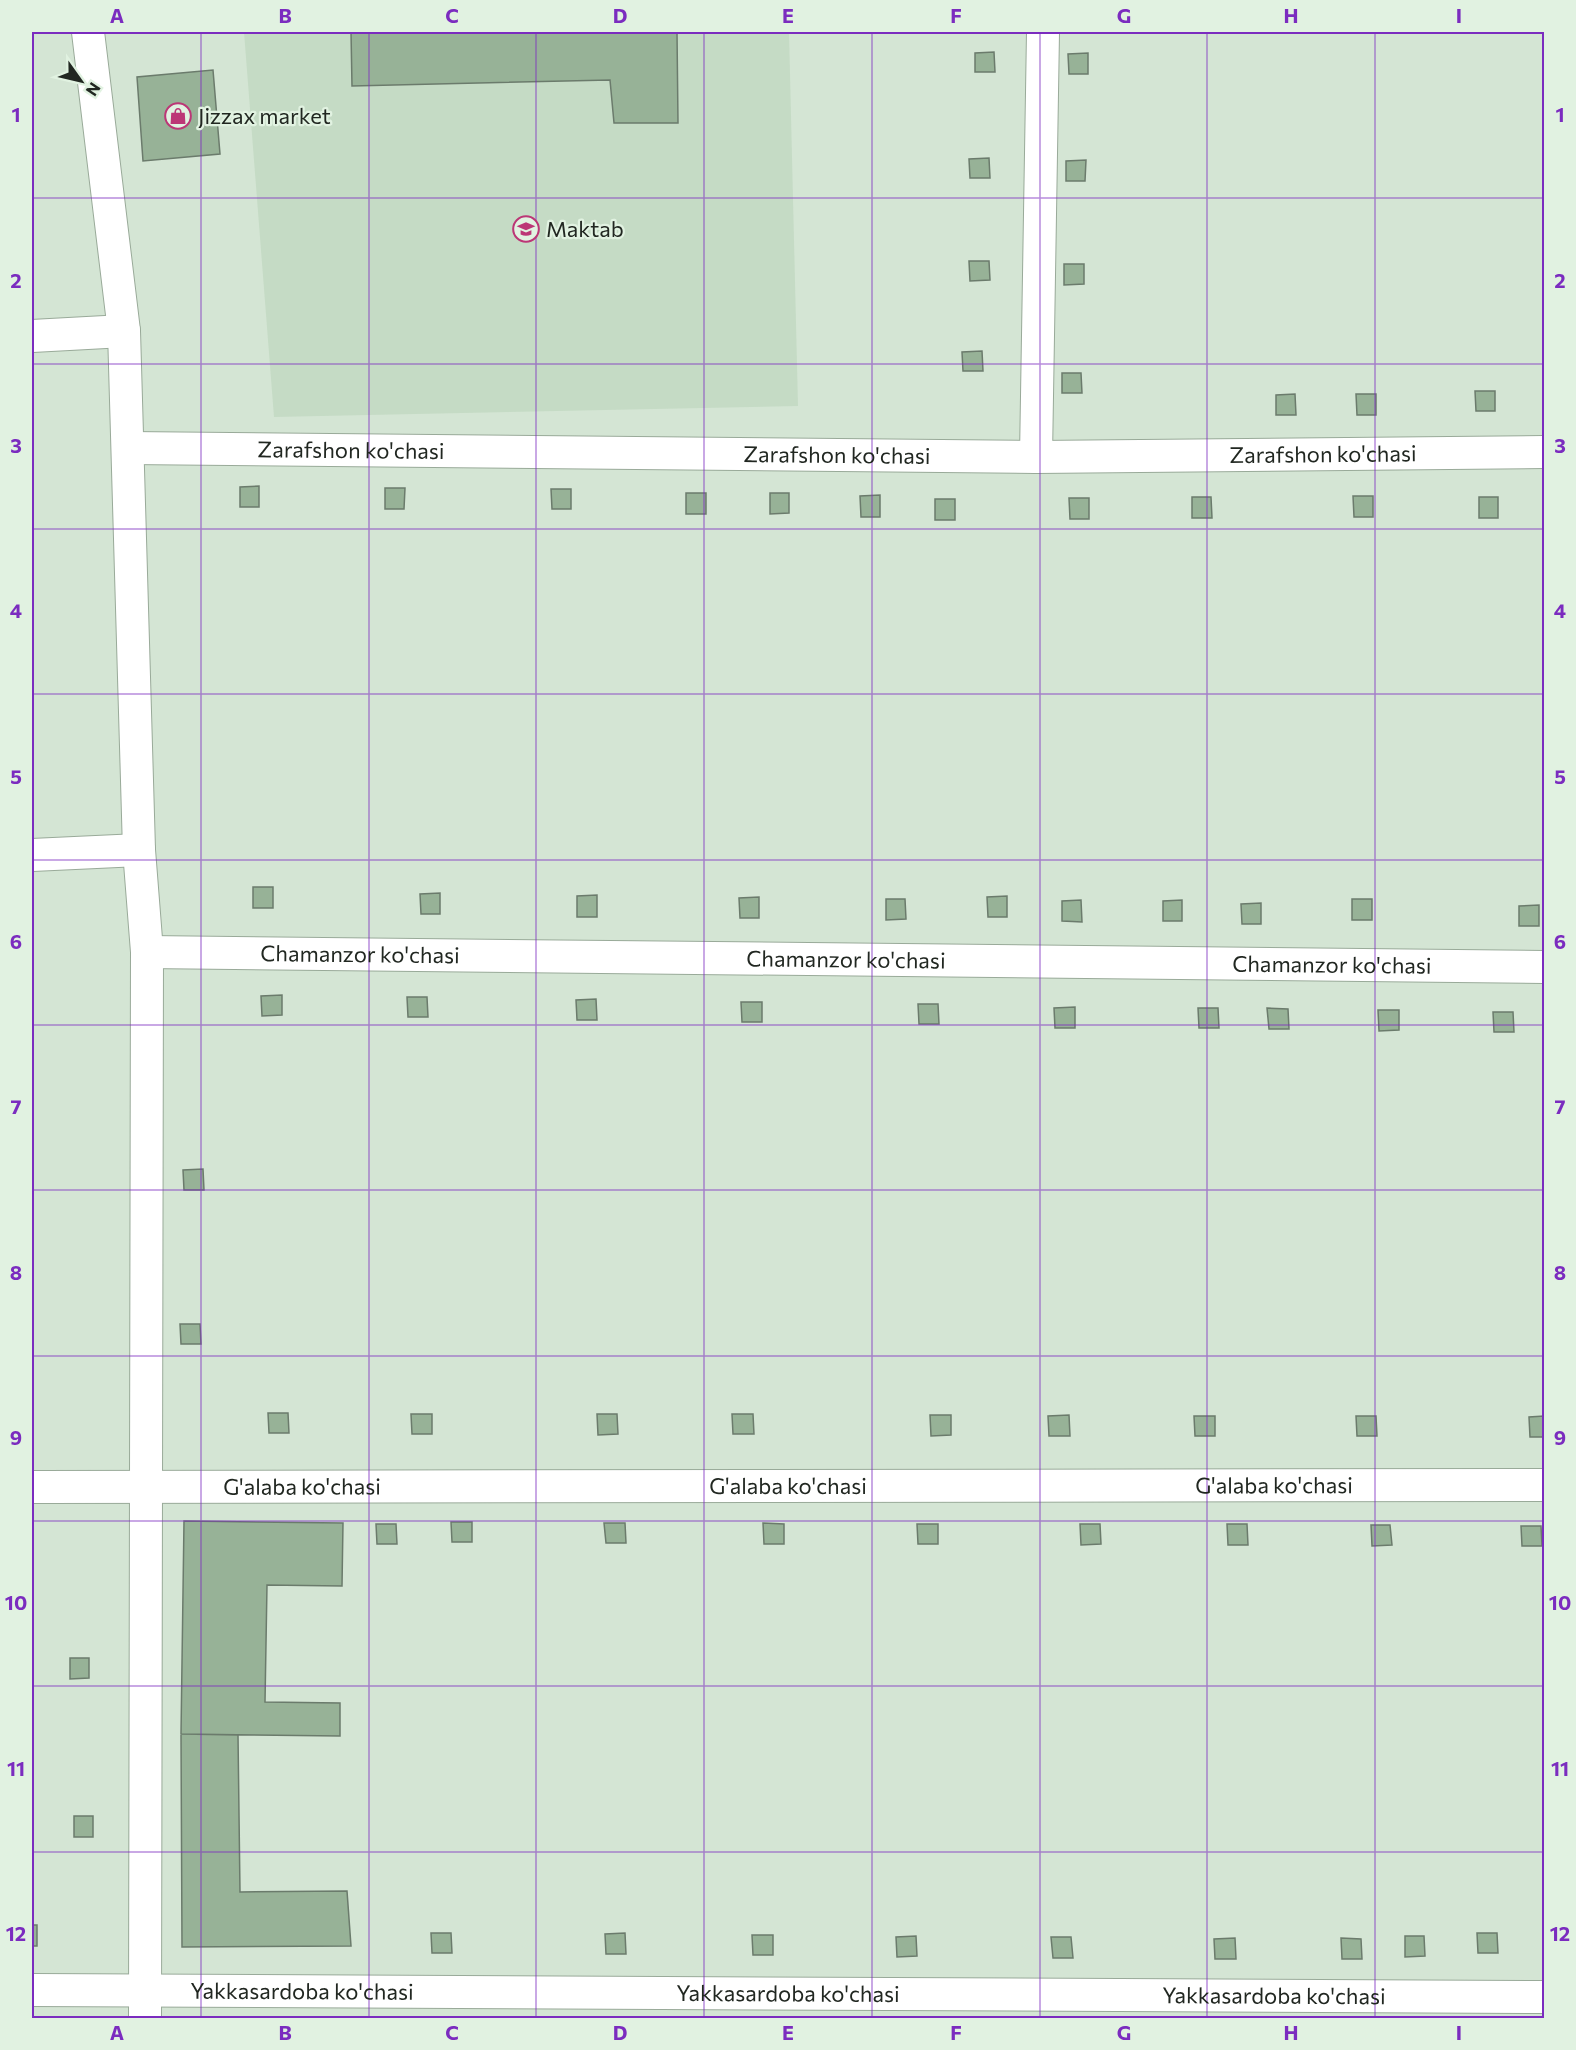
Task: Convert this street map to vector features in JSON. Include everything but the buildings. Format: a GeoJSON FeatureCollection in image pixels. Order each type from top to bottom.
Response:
{"type":"FeatureCollection","features":[{"type":"Feature","properties":{"kind":"street"},"geometry":{"type":"LineString","coordinates":[[88,32],[124,331],[139,850],[147,952],[145,2004]]}},
{"type":"Feature","properties":{"kind":"street"},"geometry":{"type":"LineString","coordinates":[[1036,457],[1043,32]]}},
{"type":"Feature","properties":{"kind":"street"},"geometry":{"type":"LineString","coordinates":[[32,336],[124,331]]}},
{"type":"Feature","properties":{"kind":"street","name":"Zarafshon ko'chasi"},"geometry":{"type":"LineString","coordinates":[[129,448],[1036,457],[1545,452]]}},
{"type":"Feature","properties":{"kind":"street"},"geometry":{"type":"LineString","coordinates":[[32,855],[139,850]]}},
{"type":"Feature","properties":{"kind":"street","name":"Chamanzor ko'chasi"},"geometry":{"type":"LineString","coordinates":[[147,952],[1545,968]]}},
{"type":"Feature","properties":{"kind":"street","name":"G'alaba ko'chasi"},"geometry":{"type":"LineString","coordinates":[[32,1487],[1545,1485]]}},
{"type":"Feature","properties":{"kind":"street","name":"Yakkasardoba ko'chasi"},"geometry":{"type":"LineString","coordinates":[[32,1990],[145,2004],[1545,1997]]}},
{"type":"Feature","properties":{"kind":"shaded area","name":"Maktab"},"geometry":{"type":"Polygon","coordinates":[[[244,32],[789,32],[798,406],[274,417],[244,32]]]}},
{"type":"Feature","properties":{"kind":"place","name":"Jizzax market"},"geometry":{"type":"Point","coordinates":[178,116]}},
{"type":"Feature","properties":{"kind":"place","name":"Maktab"},"geometry":{"type":"Point","coordinates":[526,229]}}]}
